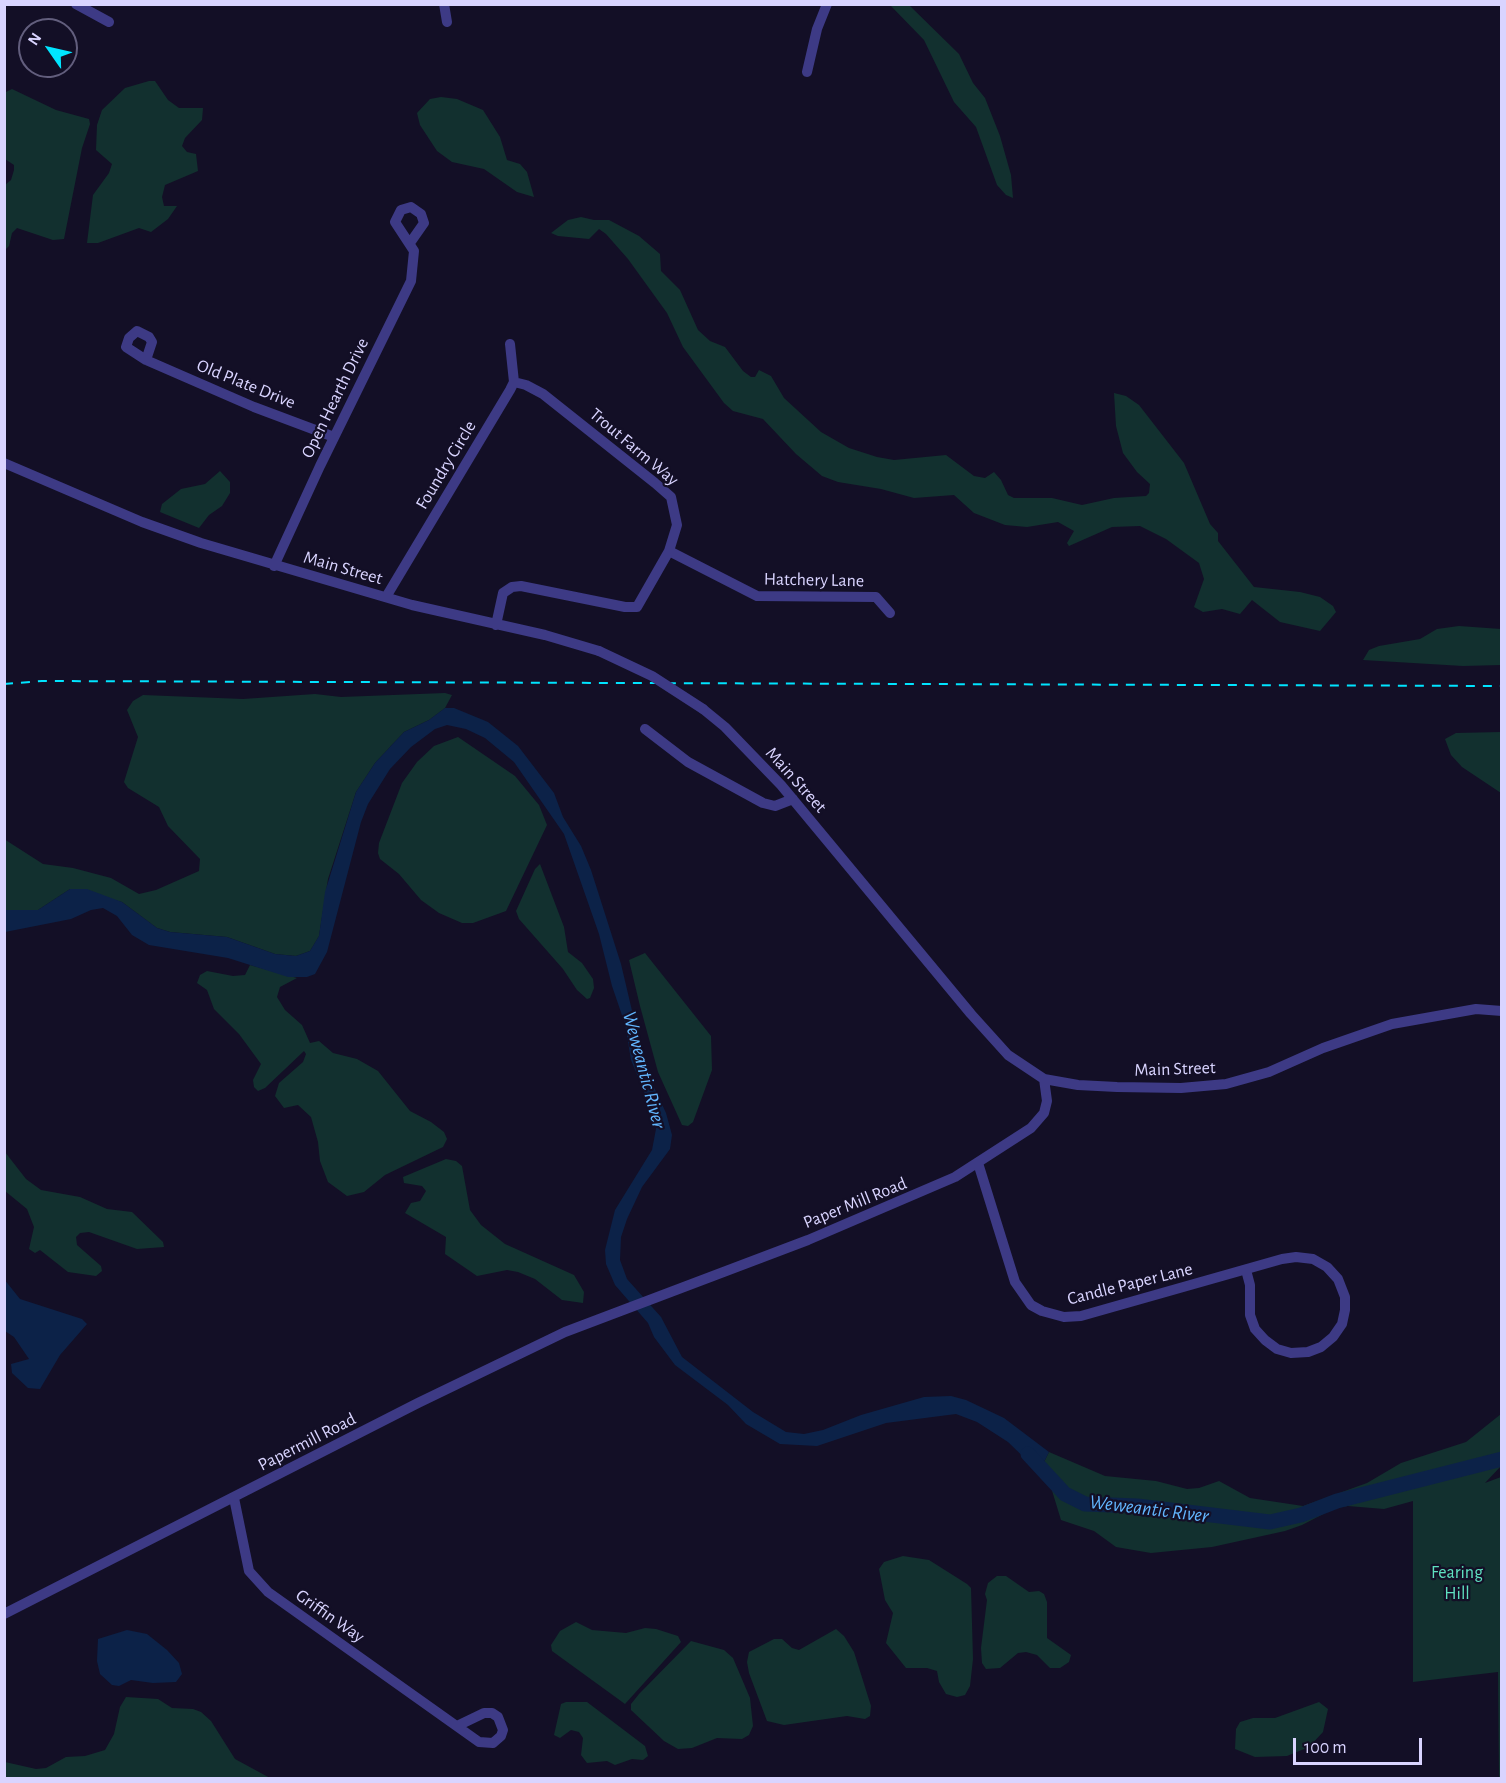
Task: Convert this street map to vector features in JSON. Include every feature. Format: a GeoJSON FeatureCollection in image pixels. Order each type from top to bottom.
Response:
{"type":"FeatureCollection","features":[{"type":"Feature","properties":{"kind":"street"},"geometry":{"type":"LineString","coordinates":[[76,4],[108,22]]}},
{"type":"Feature","properties":{"kind":"street"},"geometry":{"type":"LineString","coordinates":[[444,4],[447,22]]}},
{"type":"Feature","properties":{"kind":"street"},"geometry":{"type":"LineString","coordinates":[[807,72],[817,29],[827,4]]}},
{"type":"Feature","properties":{"kind":"street","name":"Open Hearth Drive"},"geometry":{"type":"LineString","coordinates":[[274,566],[334,437],[411,281],[414,251],[410,243]]}},
{"type":"Feature","properties":{"kind":"street"},"geometry":{"type":"LineString","coordinates":[[510,344],[514,382]]}},
{"type":"Feature","properties":{"kind":"street","name":"Old Plate Drive"},"geometry":{"type":"LineString","coordinates":[[146,360],[254,407],[334,437]]}},
{"type":"Feature","properties":{"kind":"street","name":"Trout Farm Way"},"geometry":{"type":"LineString","coordinates":[[496,625],[503,592],[512,587],[521,586],[625,607],[638,607],[669,551],[677,525],[671,497],[543,394],[526,385],[514,382]]}},
{"type":"Feature","properties":{"kind":"street","name":"Foundry Circle"},"geometry":{"type":"LineString","coordinates":[[386,597],[514,382]]}},
{"type":"Feature","properties":{"kind":"street","name":"Main Street"},"geometry":{"type":"LineString","coordinates":[[4,463],[142,522],[274,566],[386,597],[545,635],[599,651],[644,672],[703,709],[725,727],[793,799],[971,1014],[1008,1055],[1044,1079],[1078,1085],[1117,1087],[1181,1088],[1226,1084],[1269,1072],[1323,1048],[1392,1024],[1476,1009],[1502,1011]]}},
{"type":"Feature","properties":{"kind":"street","name":"Hatchery Lane"},"geometry":{"type":"LineString","coordinates":[[669,551],[757,596],[876,597],[890,614]]}},
{"type":"Feature","properties":{"kind":"street"},"geometry":{"type":"LineString","coordinates":[[645,729],[688,762],[763,803],[775,806],[793,799]]}},
{"type":"Feature","properties":{"kind":"street","name":"Paper Mill Road"},"geometry":{"type":"LineString","coordinates":[[630,1308],[918,1195],[978,1163],[1031,1128],[1044,1113],[1047,1101],[1044,1079]]}},
{"type":"Feature","properties":{"kind":"street","name":"Candle Paper Lane"},"geometry":{"type":"LineString","coordinates":[[978,1163],[1015,1282],[1031,1305],[1047,1314],[1064,1317],[1081,1316],[1246,1270],[1296,1257],[1313,1259],[1327,1267],[1338,1279],[1345,1297],[1342,1324],[1333,1337],[1321,1347],[1308,1352],[1292,1353],[1277,1349],[1265,1341],[1255,1329],[1250,1315],[1250,1285],[1246,1270]]}},
{"type":"Feature","properties":{"kind":"street","name":"Papermill Road"},"geometry":{"type":"LineString","coordinates":[[4,1614],[504,1361],[565,1332],[630,1308]]}},
{"type":"Feature","properties":{"kind":"street","name":"Griffin Way"},"geometry":{"type":"LineString","coordinates":[[234,1498],[244,1557],[256,1581],[268,1592],[457,1726]]}},
{"type":"Feature","properties":{"kind":"green space"},"geometry":{"type":"Polygon","coordinates":[[[890,5],[909,5],[959,54],[973,83],[985,98],[1000,136],[1011,175],[1013,198],[1006,195],[997,185],[976,127],[954,102],[924,40],[890,5]]]}},
{"type":"Feature","properties":{"kind":"green space"},"geometry":{"type":"Polygon","coordinates":[[[155,81],[168,100],[179,108],[203,108],[202,120],[185,138],[182,146],[187,152],[196,154],[198,171],[165,185],[162,197],[164,206],[177,206],[168,219],[151,232],[139,228],[98,243],[87,243],[93,195],[109,173],[112,164],[96,150],[97,125],[102,110],[125,88],[155,81]]]}},
{"type":"Feature","properties":{"kind":"green space"},"geometry":{"type":"Polygon","coordinates":[[[12,89],[56,110],[89,119],[90,124],[82,148],[64,239],[53,240],[17,228],[12,233],[9,246],[5,250],[5,185],[11,180],[14,165],[5,159],[4,93],[12,89]]]}},
{"type":"Feature","properties":{"kind":"green space"},"geometry":{"type":"Polygon","coordinates":[[[441,97],[457,99],[483,110],[500,137],[507,160],[520,164],[527,172],[534,197],[517,192],[484,169],[452,162],[437,151],[420,125],[417,113],[430,99],[441,97]]]}},
{"type":"Feature","properties":{"kind":"green space"},"geometry":{"type":"Polygon","coordinates":[[[581,217],[609,220],[639,236],[660,254],[661,271],[680,290],[698,330],[710,341],[725,347],[743,371],[751,377],[755,377],[759,370],[771,376],[784,398],[821,432],[849,448],[894,460],[946,455],[974,476],[985,478],[994,472],[1001,480],[1008,495],[1014,498],[1052,498],[1082,505],[1114,498],[1146,496],[1149,493],[1150,484],[1137,472],[1123,453],[1116,426],[1114,393],[1126,396],[1139,405],[1184,463],[1210,524],[1218,533],[1218,541],[1254,587],[1300,592],[1320,597],[1333,606],[1336,612],[1320,631],[1280,622],[1252,600],[1240,614],[1222,609],[1203,612],[1194,607],[1204,579],[1199,563],[1166,539],[1140,526],[1112,527],[1069,546],[1067,543],[1074,531],[1058,522],[1027,527],[1005,525],[974,513],[954,495],[914,498],[881,489],[838,482],[822,476],[796,454],[763,419],[733,411],[724,403],[683,347],[667,313],[628,259],[606,234],[599,229],[589,239],[558,236],[551,233],[568,220],[581,217]]]}},
{"type":"Feature","properties":{"kind":"green space"},"geometry":{"type":"Polygon","coordinates":[[[220,471],[230,482],[230,493],[222,506],[209,515],[199,528],[160,512],[162,504],[181,489],[205,484],[220,471]]]}},
{"type":"Feature","properties":{"kind":"green space"},"geometry":{"type":"Polygon","coordinates":[[[1459,626],[1501,629],[1501,665],[1463,666],[1363,660],[1369,650],[1379,646],[1420,639],[1437,629],[1459,626]]]}},
{"type":"Feature","properties":{"kind":"green space"},"geometry":{"type":"Polygon","coordinates":[[[445,693],[452,695],[445,708],[429,720],[404,732],[375,763],[356,792],[328,879],[319,936],[310,951],[296,956],[275,954],[227,937],[170,932],[157,928],[122,902],[70,889],[38,910],[5,910],[4,839],[43,864],[73,868],[111,878],[139,894],[156,890],[199,871],[200,859],[168,826],[159,807],[128,788],[124,782],[138,737],[127,710],[133,701],[143,695],[243,699],[315,694],[341,697],[445,693]]]}},
{"type":"Feature","properties":{"kind":"green space"},"geometry":{"type":"Polygon","coordinates":[[[1502,732],[1501,793],[1462,767],[1451,755],[1445,739],[1456,733],[1502,732]]]}},
{"type":"Feature","properties":{"kind":"green space"},"geometry":{"type":"Polygon","coordinates":[[[458,737],[515,776],[539,805],[547,825],[506,911],[473,923],[462,923],[439,913],[421,900],[399,874],[380,859],[378,853],[379,843],[402,783],[417,762],[434,746],[458,737]]]}},
{"type":"Feature","properties":{"kind":"green space"},"geometry":{"type":"Polygon","coordinates":[[[540,864],[564,927],[568,952],[582,963],[593,979],[594,988],[590,998],[587,999],[577,990],[563,969],[519,919],[516,911],[535,869],[540,864]]]}},
{"type":"Feature","properties":{"kind":"green space"},"geometry":{"type":"Polygon","coordinates":[[[645,953],[711,1036],[712,1070],[693,1122],[688,1126],[682,1125],[658,1072],[640,1006],[629,960],[645,953]]]}},
{"type":"Feature","properties":{"kind":"green space"},"geometry":{"type":"Polygon","coordinates":[[[250,965],[297,978],[280,987],[277,997],[285,1010],[302,1025],[310,1043],[319,1041],[333,1053],[357,1059],[378,1071],[410,1111],[444,1132],[447,1139],[443,1147],[385,1175],[364,1192],[347,1196],[328,1182],[320,1161],[318,1142],[311,1117],[298,1105],[284,1108],[275,1096],[279,1083],[303,1062],[306,1054],[304,1051],[265,1088],[258,1091],[254,1087],[253,1080],[261,1064],[239,1034],[214,1009],[207,990],[197,983],[200,975],[207,971],[233,976],[245,975],[250,965]]]}},
{"type":"Feature","properties":{"kind":"green space"},"geometry":{"type":"Polygon","coordinates":[[[5,1152],[26,1179],[41,1190],[80,1197],[107,1209],[132,1212],[163,1242],[164,1247],[137,1249],[89,1232],[80,1233],[76,1237],[77,1245],[101,1266],[102,1271],[96,1276],[68,1272],[40,1250],[35,1253],[29,1249],[34,1227],[27,1209],[5,1191],[5,1152]]]}},
{"type":"Feature","properties":{"kind":"green space"},"geometry":{"type":"Polygon","coordinates":[[[446,1159],[456,1161],[462,1166],[470,1210],[481,1225],[505,1244],[574,1275],[584,1292],[583,1303],[562,1300],[535,1279],[518,1272],[507,1270],[477,1276],[445,1254],[446,1237],[405,1213],[411,1203],[420,1201],[426,1191],[422,1186],[404,1183],[403,1177],[446,1159]]]}},
{"type":"Feature","properties":{"kind":"green space","name":"Fearing Hill"},"geometry":{"type":"Polygon","coordinates":[[[1501,1414],[1501,1466],[1485,1483],[1501,1477],[1501,1778],[1499,1778],[1498,1672],[1413,1682],[1413,1501],[1384,1509],[1348,1506],[1335,1508],[1285,1531],[1212,1547],[1151,1553],[1116,1547],[1094,1531],[1061,1520],[1050,1484],[1039,1472],[1049,1452],[1105,1476],[1156,1481],[1187,1489],[1199,1488],[1219,1481],[1250,1498],[1303,1506],[1367,1483],[1401,1463],[1466,1442],[1501,1414]]]}},
{"type":"Feature","properties":{"kind":"green space"},"geometry":{"type":"Polygon","coordinates":[[[903,1556],[929,1560],[971,1588],[973,1659],[970,1686],[965,1695],[957,1697],[946,1694],[939,1682],[937,1671],[927,1668],[906,1668],[886,1643],[893,1613],[885,1600],[879,1569],[884,1562],[903,1556]]]}},
{"type":"Feature","properties":{"kind":"green space"},"geometry":{"type":"Polygon","coordinates":[[[997,1576],[1006,1576],[1029,1592],[1039,1591],[1044,1594],[1047,1602],[1047,1638],[1071,1655],[1069,1662],[1060,1668],[1050,1668],[1037,1655],[1026,1652],[1018,1653],[1000,1668],[986,1669],[982,1663],[981,1648],[987,1600],[985,1594],[988,1583],[997,1576]]]}},
{"type":"Feature","properties":{"kind":"green space"},"geometry":{"type":"Polygon","coordinates":[[[576,1622],[592,1630],[626,1633],[645,1628],[656,1629],[678,1636],[681,1642],[625,1704],[552,1651],[551,1645],[560,1631],[576,1622]]]}},
{"type":"Feature","properties":{"kind":"green space"},"geometry":{"type":"Polygon","coordinates":[[[836,1629],[844,1636],[854,1652],[871,1706],[870,1716],[865,1719],[847,1716],[784,1725],[767,1721],[749,1673],[747,1662],[749,1652],[774,1639],[782,1639],[792,1648],[799,1650],[836,1629]]]}},
{"type":"Feature","properties":{"kind":"green space"},"geometry":{"type":"Polygon","coordinates":[[[691,1641],[724,1650],[733,1658],[750,1698],[753,1726],[749,1735],[742,1739],[717,1738],[692,1748],[678,1749],[664,1741],[631,1710],[631,1704],[639,1694],[691,1641]]]}},
{"type":"Feature","properties":{"kind":"green space"},"geometry":{"type":"Polygon","coordinates":[[[126,1697],[158,1699],[172,1708],[193,1709],[201,1712],[211,1721],[235,1759],[270,1778],[5,1778],[5,1762],[36,1769],[46,1768],[66,1757],[85,1756],[105,1750],[114,1734],[120,1707],[126,1697]]]}},
{"type":"Feature","properties":{"kind":"green space"},"geometry":{"type":"Polygon","coordinates":[[[587,1702],[645,1746],[648,1756],[643,1760],[632,1759],[615,1765],[607,1761],[587,1763],[581,1755],[583,1738],[579,1732],[571,1730],[560,1738],[554,1735],[561,1704],[587,1702]]]}},
{"type":"Feature","properties":{"kind":"green space"},"geometry":{"type":"Polygon","coordinates":[[[1319,1702],[1328,1709],[1323,1732],[1309,1747],[1287,1756],[1255,1757],[1235,1749],[1236,1729],[1240,1722],[1253,1718],[1275,1718],[1319,1702]]]}},
{"type":"Feature","properties":{"kind":"water"},"geometry":{"type":"Polygon","coordinates":[[[445,708],[454,708],[488,722],[518,746],[554,793],[563,817],[581,846],[591,870],[621,964],[646,1070],[666,1113],[672,1135],[670,1149],[642,1187],[627,1219],[621,1237],[620,1260],[627,1279],[661,1317],[682,1357],[753,1412],[786,1432],[804,1434],[823,1430],[861,1415],[924,1397],[951,1396],[966,1400],[1004,1418],[1049,1452],[1039,1472],[1008,1442],[977,1422],[956,1414],[886,1423],[817,1446],[780,1444],[746,1424],[728,1405],[675,1365],[654,1337],[648,1323],[615,1285],[606,1264],[605,1250],[615,1210],[652,1150],[656,1129],[654,1116],[631,1060],[625,1024],[612,986],[599,934],[564,834],[514,762],[485,738],[466,729],[447,725],[435,729],[411,747],[390,769],[368,804],[361,822],[327,952],[315,974],[307,977],[288,977],[228,958],[149,945],[132,935],[117,916],[103,908],[91,910],[71,919],[5,932],[5,910],[38,910],[70,889],[87,889],[122,902],[157,928],[170,932],[227,937],[275,954],[296,956],[310,951],[319,936],[325,892],[356,792],[375,763],[404,732],[429,720],[445,708]]]}},
{"type":"Feature","properties":{"kind":"water"},"geometry":{"type":"Polygon","coordinates":[[[4,1279],[20,1299],[82,1319],[87,1324],[60,1355],[40,1389],[28,1388],[12,1373],[11,1364],[29,1359],[14,1337],[5,1331],[4,1279]]]}},
{"type":"Feature","properties":{"kind":"water"},"geometry":{"type":"Polygon","coordinates":[[[127,1630],[147,1634],[167,1650],[179,1663],[182,1674],[176,1682],[153,1683],[131,1680],[119,1686],[112,1685],[100,1674],[97,1661],[98,1639],[127,1630]]]}},
{"type":"Feature","properties":{"kind":"waterway","name":"Weweantic River"},"geometry":{"type":"LineString","coordinates":[[1028,1454],[1065,1494],[1085,1504],[1137,1506],[1270,1522],[1301,1515],[1337,1501],[1502,1459]]}},
{"type":"Feature","properties":{"kind":"railway"},"geometry":{"type":"LineString","coordinates":[[4,684],[42,681],[1502,686]]}}]}
